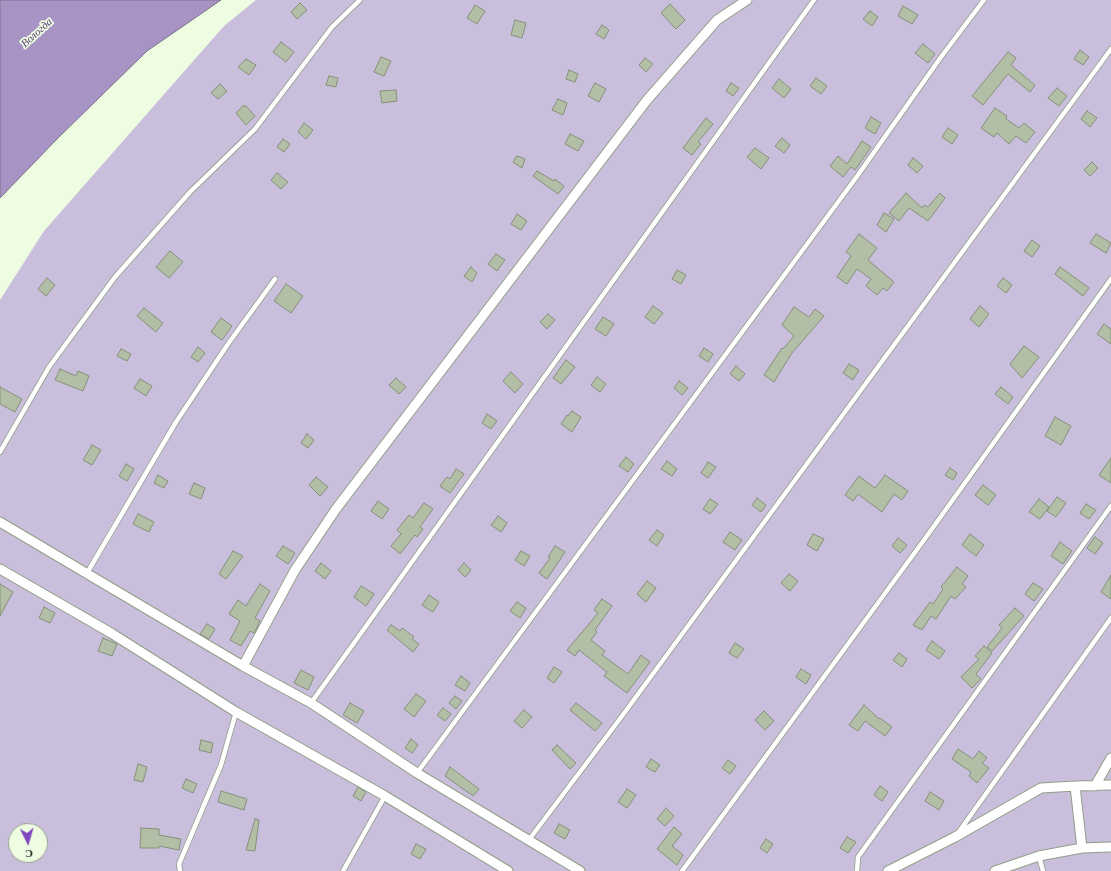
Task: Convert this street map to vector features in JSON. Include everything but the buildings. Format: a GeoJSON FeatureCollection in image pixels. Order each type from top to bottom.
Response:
{"type":"FeatureCollection","features":[{"type":"Feature","properties":{"kind":"street"},"geometry":{"type":"LineString","coordinates":[[243,666],[295,570],[336,509],[647,100],[717,20],[747,0]]}},
{"type":"Feature","properties":{"kind":"street"},"geometry":{"type":"LineString","coordinates":[[0,522],[243,666],[311,703],[417,773],[580,871]]}},
{"type":"Feature","properties":{"kind":"street"},"geometry":{"type":"LineString","coordinates":[[0,569],[111,633],[236,712],[385,796],[504,870]]}},
{"type":"Feature","properties":{"kind":"street"},"geometry":{"type":"LineString","coordinates":[[1095,786],[1111,758]]}},
{"type":"Feature","properties":{"kind":"street"},"geometry":{"type":"LineString","coordinates":[[1075,786],[1082,848]]}},
{"type":"Feature","properties":{"kind":"street"},"geometry":{"type":"LineString","coordinates":[[888,871],[955,837],[1041,788],[1111,786]]}},
{"type":"Feature","properties":{"kind":"street"},"geometry":{"type":"LineString","coordinates":[[994,871],[1039,856],[1082,848],[1111,847]]}},
{"type":"Feature","properties":{"kind":"lane"},"geometry":{"type":"LineString","coordinates":[[0,452],[49,368],[115,277],[190,192],[255,129],[332,27],[360,0]]}},
{"type":"Feature","properties":{"kind":"lane"},"geometry":{"type":"LineString","coordinates":[[311,703],[814,0]]}},
{"type":"Feature","properties":{"kind":"lane"},"geometry":{"type":"LineString","coordinates":[[417,773],[858,175],[941,57],[984,0]]}},
{"type":"Feature","properties":{"kind":"lane"},"geometry":{"type":"LineString","coordinates":[[528,841],[622,716],[1111,49]]}},
{"type":"Feature","properties":{"kind":"lane"},"geometry":{"type":"LineString","coordinates":[[86,573],[176,422],[228,344],[276,279]]}},
{"type":"Feature","properties":{"kind":"lane"},"geometry":{"type":"LineString","coordinates":[[682,871],[924,540],[1111,279]]}},
{"type":"Feature","properties":{"kind":"lane"},"geometry":{"type":"LineString","coordinates":[[857,871],[858,857],[1111,506]]}},
{"type":"Feature","properties":{"kind":"lane"},"geometry":{"type":"LineString","coordinates":[[955,837],[1111,618]]}},
{"type":"Feature","properties":{"kind":"lane"},"geometry":{"type":"LineString","coordinates":[[180,871],[179,864],[221,765],[236,712]]}},
{"type":"Feature","properties":{"kind":"lane"},"geometry":{"type":"LineString","coordinates":[[343,871],[385,796]]}},
{"type":"Feature","properties":{"kind":"lane"},"geometry":{"type":"LineString","coordinates":[[1039,856],[1043,871]]}},
{"type":"Feature","properties":{"kind":"shaded area"},"geometry":{"type":"Polygon","coordinates":[[[256,0],[1111,0],[1111,871],[0,871],[0,300],[44,231],[224,26],[256,0]]]}},
{"type":"Feature","properties":{"kind":"water","name":"Вологда"},"geometry":{"type":"Polygon","coordinates":[[[0,0],[221,0],[147,51],[58,138],[0,198],[0,0]]]}}]}
